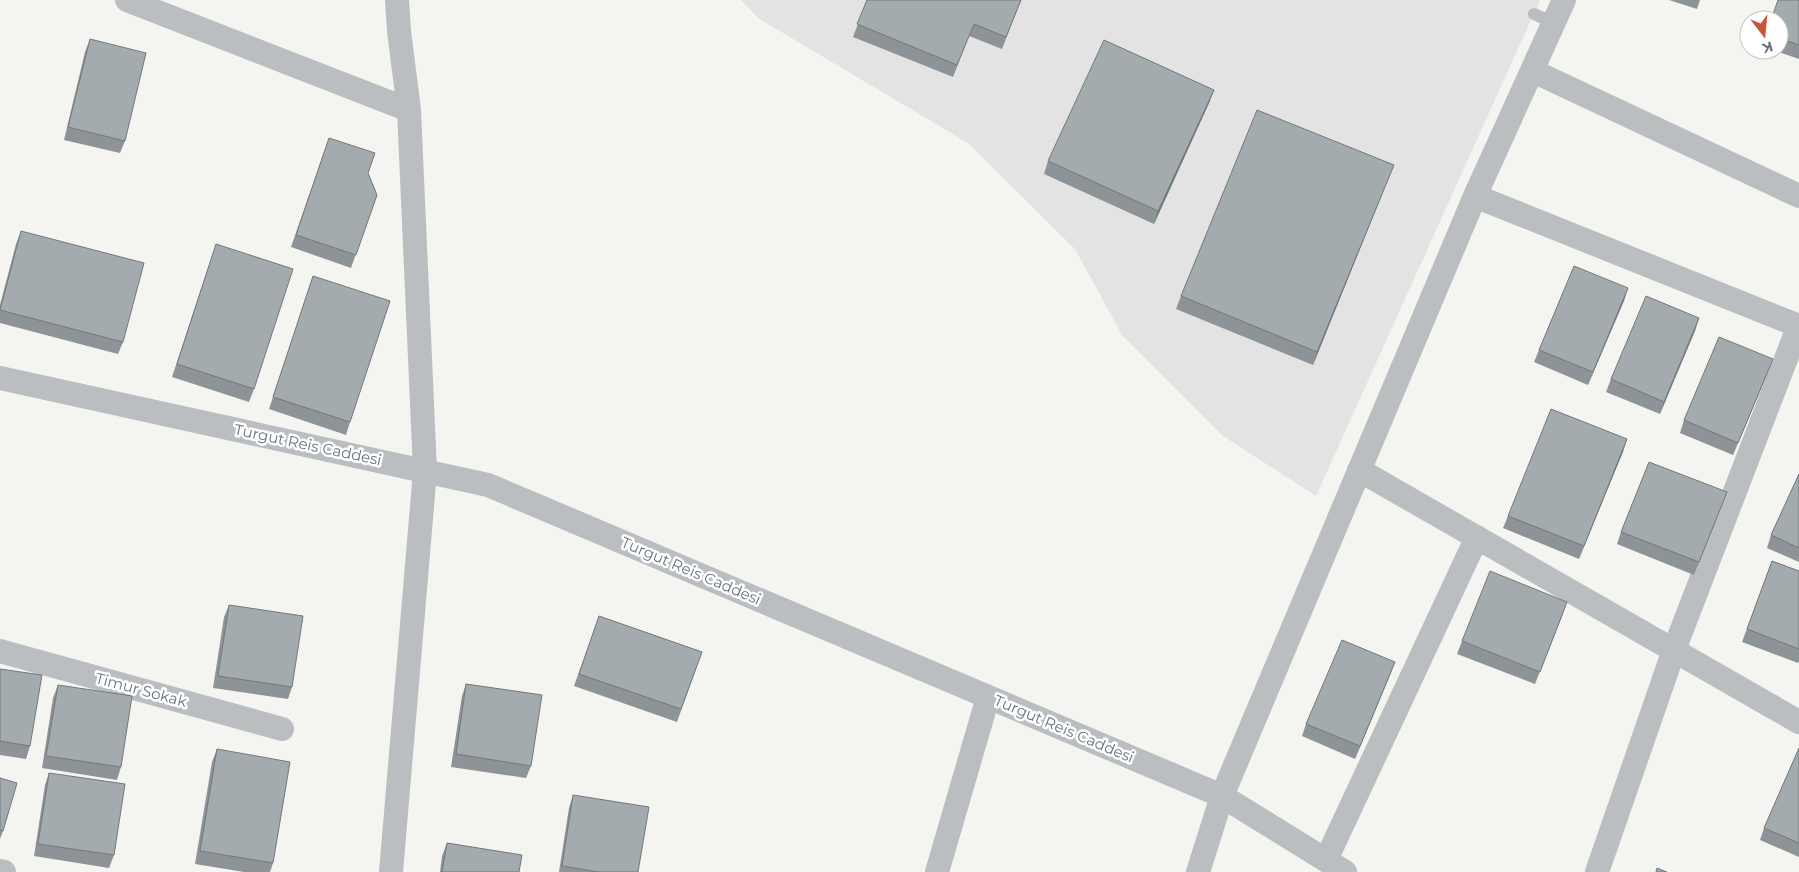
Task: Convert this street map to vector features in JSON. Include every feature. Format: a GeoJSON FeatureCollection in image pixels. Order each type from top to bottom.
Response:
{"type":"FeatureCollection","features":[{"type":"Feature","properties":{"kind":"street"},"geometry":{"type":"LineString","coordinates":[[127,0],[409,110]]}},
{"type":"Feature","properties":{"kind":"street"},"geometry":{"type":"LineString","coordinates":[[391,872],[425,471],[409,110],[397,0]]}},
{"type":"Feature","properties":{"kind":"street"},"geometry":{"type":"LineString","coordinates":[[1198,872],[1222,796],[1475,196],[1532,71],[1544,18],[1564,0]]}},
{"type":"Feature","properties":{"kind":"street"},"geometry":{"type":"LineString","coordinates":[[1532,71],[1799,196]]}},
{"type":"Feature","properties":{"kind":"street"},"geometry":{"type":"LineString","coordinates":[[1475,196],[1799,326],[1674,650],[1597,872]]}},
{"type":"Feature","properties":{"kind":"street","name":"Turgut Reis Caddesi"},"geometry":{"type":"LineString","coordinates":[[0,378],[488,485],[1222,796],[1335,866]]}},
{"type":"Feature","properties":{"kind":"street"},"geometry":{"type":"LineString","coordinates":[[1359,470],[1799,722]]}},
{"type":"Feature","properties":{"kind":"street"},"geometry":{"type":"LineString","coordinates":[[1335,866],[1476,537]]}},
{"type":"Feature","properties":{"kind":"street","name":"Timur Sokak"},"geometry":{"type":"LineString","coordinates":[[0,651],[282,729]]}},
{"type":"Feature","properties":{"kind":"street"},"geometry":{"type":"LineString","coordinates":[[936,872],[988,697]]}},
{"type":"Feature","properties":{"kind":"street"},"geometry":{"type":"LineString","coordinates":[[0,871],[4,872]]}},
{"type":"Feature","properties":{"kind":"shaded area"},"geometry":{"type":"Polygon","coordinates":[[[741,0],[1540,0],[1316,496],[1223,436],[1122,335],[1075,249],[968,143],[758,18],[741,0]]]}},
{"type":"Feature","properties":{"kind":"building"},"geometry":{"type":"Polygon","coordinates":[[[867,0],[1021,0],[1006,37],[974,24],[957,65],[857,24],[867,0]]]}},
{"type":"Feature","properties":{"kind":"building"},"geometry":{"type":"Polygon","coordinates":[[[1778,0],[1799,0],[1799,45],[1789,42],[1789,10],[1774,10],[1778,0]]]}},
{"type":"Feature","properties":{"kind":"building"},"geometry":{"type":"Polygon","coordinates":[[[90,39],[146,53],[125,141],[68,127],[90,39]]]}},
{"type":"Feature","properties":{"kind":"building"},"geometry":{"type":"Polygon","coordinates":[[[1104,40],[1214,90],[1158,211],[1048,161],[1104,40]]]}},
{"type":"Feature","properties":{"kind":"building"},"geometry":{"type":"Polygon","coordinates":[[[1257,110],[1394,165],[1317,352],[1181,296],[1257,110]]]}},
{"type":"Feature","properties":{"kind":"building"},"geometry":{"type":"Polygon","coordinates":[[[329,138],[375,153],[368,173],[377,195],[356,255],[296,235],[329,138]]]}},
{"type":"Feature","properties":{"kind":"building"},"geometry":{"type":"Polygon","coordinates":[[[21,231],[144,263],[123,342],[0,310],[21,231]]]}},
{"type":"Feature","properties":{"kind":"building"},"geometry":{"type":"Polygon","coordinates":[[[216,244],[293,269],[254,389],[177,364],[216,244]]]}},
{"type":"Feature","properties":{"kind":"building"},"geometry":{"type":"Polygon","coordinates":[[[1574,266],[1628,288],[1593,372],[1539,350],[1574,266]]]}},
{"type":"Feature","properties":{"kind":"building"},"geometry":{"type":"Polygon","coordinates":[[[313,276],[390,301],[350,422],[273,397],[313,276]]]}},
{"type":"Feature","properties":{"kind":"building"},"geometry":{"type":"Polygon","coordinates":[[[1646,296],[1699,318],[1664,402],[1611,379],[1646,296]]]}},
{"type":"Feature","properties":{"kind":"building"},"geometry":{"type":"Polygon","coordinates":[[[1719,337],[1773,359],[1738,443],[1684,420],[1719,337]]]}},
{"type":"Feature","properties":{"kind":"building"},"geometry":{"type":"Polygon","coordinates":[[[1551,409],[1627,439],[1584,546],[1508,516],[1551,409]]]}},
{"type":"Feature","properties":{"kind":"building"},"geometry":{"type":"Polygon","coordinates":[[[1649,462],[1727,492],[1699,562],[1621,532],[1649,462]]]}},
{"type":"Feature","properties":{"kind":"building"},"geometry":{"type":"Polygon","coordinates":[[[1799,474],[1799,548],[1771,535],[1799,474]]]}},
{"type":"Feature","properties":{"kind":"building"},"geometry":{"type":"Polygon","coordinates":[[[1772,561],[1799,571],[1799,649],[1747,629],[1772,561]]]}},
{"type":"Feature","properties":{"kind":"building"},"geometry":{"type":"Polygon","coordinates":[[[1490,571],[1567,602],[1540,672],[1462,641],[1490,571]]]}},
{"type":"Feature","properties":{"kind":"building"},"geometry":{"type":"Polygon","coordinates":[[[229,605],[303,616],[292,687],[218,676],[229,605]]]}},
{"type":"Feature","properties":{"kind":"building"},"geometry":{"type":"Polygon","coordinates":[[[599,616],[702,652],[681,709],[579,674],[599,616]]]}},
{"type":"Feature","properties":{"kind":"building"},"geometry":{"type":"Polygon","coordinates":[[[1342,640],[1395,662],[1360,746],[1306,724],[1342,640]]]}},
{"type":"Feature","properties":{"kind":"building"},"geometry":{"type":"Polygon","coordinates":[[[0,669],[42,675],[30,746],[0,741],[0,669]]]}},
{"type":"Feature","properties":{"kind":"building"},"geometry":{"type":"Polygon","coordinates":[[[466,684],[542,695],[531,766],[456,754],[466,684]]]}},
{"type":"Feature","properties":{"kind":"building"},"geometry":{"type":"Polygon","coordinates":[[[58,685],[132,696],[121,767],[46,756],[58,685]]]}},
{"type":"Feature","properties":{"kind":"building"},"geometry":{"type":"Polygon","coordinates":[[[1799,748],[1799,843],[1764,828],[1799,748]]]}},
{"type":"Feature","properties":{"kind":"building"},"geometry":{"type":"Polygon","coordinates":[[[217,749],[290,762],[273,863],[200,851],[217,749]]]}},
{"type":"Feature","properties":{"kind":"building"},"geometry":{"type":"Polygon","coordinates":[[[49,773],[125,784],[114,855],[38,844],[49,773]]]}},
{"type":"Feature","properties":{"kind":"building"},"geometry":{"type":"Polygon","coordinates":[[[0,778],[17,783],[3,831],[0,830],[0,778]]]}},
{"type":"Feature","properties":{"kind":"building"},"geometry":{"type":"Polygon","coordinates":[[[573,795],[649,807],[638,872],[599,872],[562,866],[573,795]]]}},
{"type":"Feature","properties":{"kind":"building"},"geometry":{"type":"Polygon","coordinates":[[[447,843],[522,855],[519,872],[442,872],[447,843]]]}},
{"type":"Feature","properties":{"kind":"building"},"geometry":{"type":"Polygon","coordinates":[[[1657,868],[1667,872],[1656,872],[1657,868]]]}}]}
